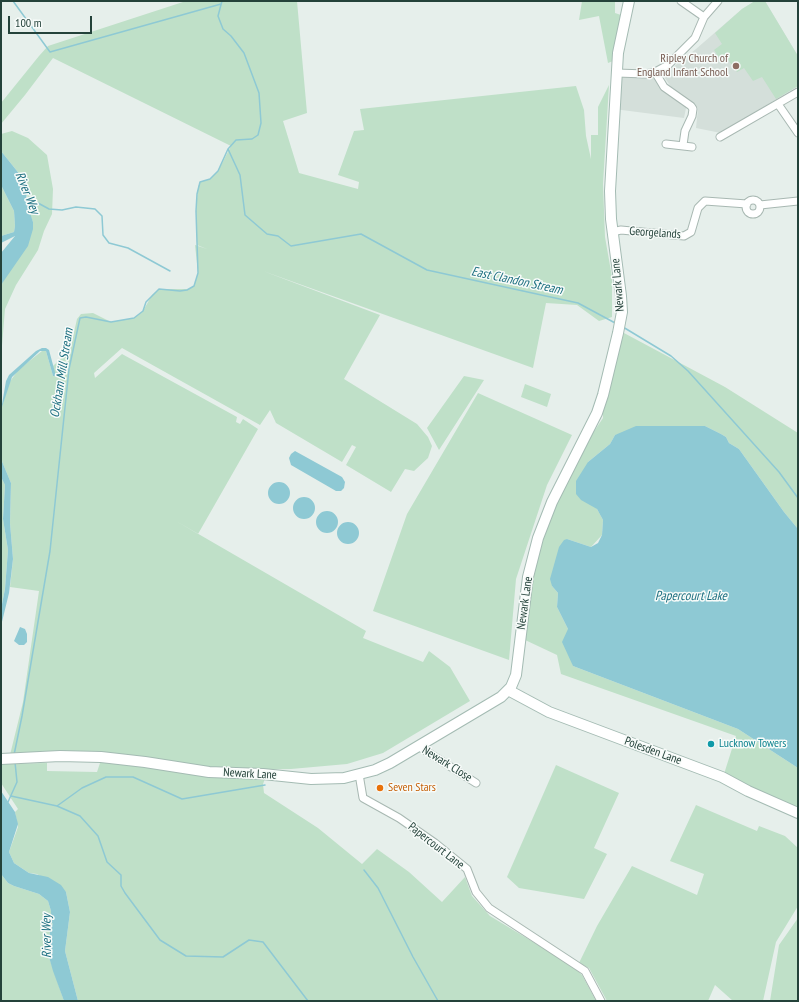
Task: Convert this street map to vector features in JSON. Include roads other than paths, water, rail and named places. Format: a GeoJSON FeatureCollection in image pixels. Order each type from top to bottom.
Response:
{"type":"FeatureCollection","features":[{"type":"Feature","properties":{"kind":"main road","name":"Newark Lane"},"geometry":{"type":"LineString","coordinates":[[10,758],[101,758],[145,762],[187,770],[263,774],[311,779],[344,778],[388,765],[501,697],[513,684],[516,675],[528,578],[538,538],[552,502],[597,413],[604,395],[621,320],[621,288],[612,232],[610,191],[618,53],[629,1]]}},
{"type":"Feature","properties":{"kind":"main road","name":"Polesden Lane"},"geometry":{"type":"LineString","coordinates":[[508,690],[549,712],[722,777],[748,792],[798,813]]}},
{"type":"Feature","properties":{"kind":"street"},"geometry":{"type":"LineString","coordinates":[[681,1],[704,17]]}},
{"type":"Feature","properties":{"kind":"street"},"geometry":{"type":"LineString","coordinates":[[617,73],[655,72],[673,62],[695,38],[704,17],[718,1]]}},
{"type":"Feature","properties":{"kind":"street"},"geometry":{"type":"LineString","coordinates":[[655,72],[664,87],[693,109],[690,128],[683,145]]}},
{"type":"Feature","properties":{"kind":"street"},"geometry":{"type":"LineString","coordinates":[[720,137],[798,92]]}},
{"type":"Feature","properties":{"kind":"street"},"geometry":{"type":"LineString","coordinates":[[778,104],[798,133]]}},
{"type":"Feature","properties":{"kind":"street"},"geometry":{"type":"LineString","coordinates":[[666,144],[692,147]]}},
{"type":"Feature","properties":{"kind":"street","name":"Georgelands"},"geometry":{"type":"LineString","coordinates":[[612,232],[621,230],[684,236],[691,232],[698,208],[705,201],[747,204],[753,200],[758,202],[760,205],[798,201]]}},
{"type":"Feature","properties":{"kind":"street","name":"Georgelands"},"geometry":{"type":"LineString","coordinates":[[747,204],[747,210],[752,214],[759,211],[760,205]]}},
{"type":"Feature","properties":{"kind":"street","name":"Newark Close"},"geometry":{"type":"LineString","coordinates":[[418,746],[476,783]]}},
{"type":"Feature","properties":{"kind":"street","name":"Papercourt Lane"},"geometry":{"type":"LineString","coordinates":[[359,774],[363,798],[399,818],[423,834],[467,869],[476,892],[489,908],[581,967],[585,971],[601,1001]]}},
{"type":"Feature","properties":{"kind":"water","name":"River Wey"},"geometry":{"type":"Polygon","coordinates":[[[1,151],[21,176],[27,191],[26,201],[33,222],[33,229],[28,246],[1,285],[1,253],[15,236],[1,243],[1,236],[14,232],[15,226],[14,211],[1,185],[1,151]]]}},
{"type":"Feature","properties":{"kind":"water"},"geometry":{"type":"Polygon","coordinates":[[[42,348],[49,350],[56,376],[53,376],[46,351],[40,351],[12,377],[1,410],[6,381],[9,375],[36,351],[42,348]]]}},
{"type":"Feature","properties":{"kind":"water","name":"Papercourt Lake"},"geometry":{"type":"Polygon","coordinates":[[[636,426],[705,426],[726,437],[729,443],[739,449],[798,529],[798,768],[738,729],[573,666],[562,642],[568,629],[557,607],[558,593],[552,586],[550,579],[559,547],[564,540],[567,539],[591,547],[598,543],[602,535],[603,520],[597,509],[581,500],[576,494],[576,481],[588,462],[610,444],[615,435],[636,426]]]}},
{"type":"Feature","properties":{"kind":"water"},"geometry":{"type":"Polygon","coordinates":[[[295,451],[342,477],[345,482],[344,488],[341,491],[336,491],[291,465],[289,458],[295,451]]]}},
{"type":"Feature","properties":{"kind":"water"},"geometry":{"type":"Polygon","coordinates":[[[1,459],[11,483],[10,523],[13,559],[9,593],[1,626],[1,609],[5,589],[8,550],[3,519],[5,485],[1,477],[1,459]]]}},
{"type":"Feature","properties":{"kind":"water"},"geometry":{"type":"Polygon","coordinates":[[[279,482],[283,483],[289,489],[289,497],[283,503],[279,504],[275,503],[269,497],[268,493],[269,489],[275,483],[279,482]]]}},
{"type":"Feature","properties":{"kind":"water"},"geometry":{"type":"Polygon","coordinates":[[[304,497],[308,498],[314,504],[314,512],[308,518],[304,519],[300,518],[294,512],[293,508],[294,504],[300,498],[304,497]]]}},
{"type":"Feature","properties":{"kind":"water"},"geometry":{"type":"Polygon","coordinates":[[[327,511],[331,512],[337,518],[337,526],[331,532],[327,533],[323,532],[317,526],[316,522],[317,518],[323,512],[327,511]]]}},
{"type":"Feature","properties":{"kind":"water"},"geometry":{"type":"Polygon","coordinates":[[[348,522],[352,523],[358,529],[358,537],[352,543],[348,544],[344,543],[338,537],[337,533],[338,529],[344,523],[348,522]]]}},
{"type":"Feature","properties":{"kind":"water"},"geometry":{"type":"Polygon","coordinates":[[[20,627],[25,629],[27,634],[27,642],[24,645],[19,645],[14,641],[20,627]]]}},
{"type":"Feature","properties":{"kind":"water","name":"River Wey"},"geometry":{"type":"Polygon","coordinates":[[[1,791],[15,812],[18,824],[9,852],[14,863],[29,873],[48,877],[61,885],[66,892],[70,912],[65,951],[78,1001],[64,1001],[53,971],[49,957],[50,927],[53,924],[51,922],[51,911],[48,901],[39,894],[8,883],[1,874],[1,791]]]}},
{"type":"Feature","properties":{"kind":"waterway"},"geometry":{"type":"LineString","coordinates":[[13,1],[50,52],[221,4]]}},
{"type":"Feature","properties":{"kind":"waterway","name":"Ockham Mill Stream"},"geometry":{"type":"LineString","coordinates":[[14,755],[50,551],[69,369],[80,318],[86,317],[111,322],[134,318],[143,311],[146,302],[159,289],[180,291],[187,290],[194,286],[198,273],[196,211],[197,194],[200,182],[210,179],[218,171],[228,149],[236,140],[252,139],[258,135],[261,123],[259,93],[244,53],[231,36],[223,29],[218,16],[222,1]]}},
{"type":"Feature","properties":{"kind":"waterway","name":"East Clandon Stream"},"geometry":{"type":"LineString","coordinates":[[228,149],[240,175],[245,215],[267,234],[278,236],[291,246],[361,234],[427,270],[578,303],[617,324]]}},
{"type":"Feature","properties":{"kind":"waterway"},"geometry":{"type":"LineString","coordinates":[[38,203],[49,209],[62,210],[76,207],[95,209],[102,216],[103,235],[109,243],[128,248],[170,271]]}},
{"type":"Feature","properties":{"kind":"waterway","name":"East Clandon Stream"},"geometry":{"type":"LineString","coordinates":[[623,327],[671,356],[688,371],[779,472],[798,498]]}},
{"type":"Feature","properties":{"kind":"waterway","name":"Ockham Mill Stream"},"geometry":{"type":"LineString","coordinates":[[8,802],[17,782],[15,762]]}},
{"type":"Feature","properties":{"kind":"waterway"},"geometry":{"type":"LineString","coordinates":[[57,806],[82,788],[106,777],[133,777],[182,799],[265,785]]}},
{"type":"Feature","properties":{"kind":"waterway"},"geometry":{"type":"LineString","coordinates":[[11,796],[57,806],[80,816],[98,836],[107,862],[121,875],[121,886],[125,893],[160,940],[186,956],[223,957],[249,940],[263,942],[308,1001]]}},
{"type":"Feature","properties":{"kind":"waterway"},"geometry":{"type":"LineString","coordinates":[[364,870],[378,888],[413,957],[438,1001]]}},
{"type":"Feature","properties":{"kind":"place","name":"Ripley Church of England Infant School"},"geometry":{"type":"Point","coordinates":[736,66]}},
{"type":"Feature","properties":{"kind":"place","name":"Lucknow Towers"},"geometry":{"type":"Point","coordinates":[711,744]}},
{"type":"Feature","properties":{"kind":"place","name":"Seven Stars"},"geometry":{"type":"Point","coordinates":[380,788]}}]}
